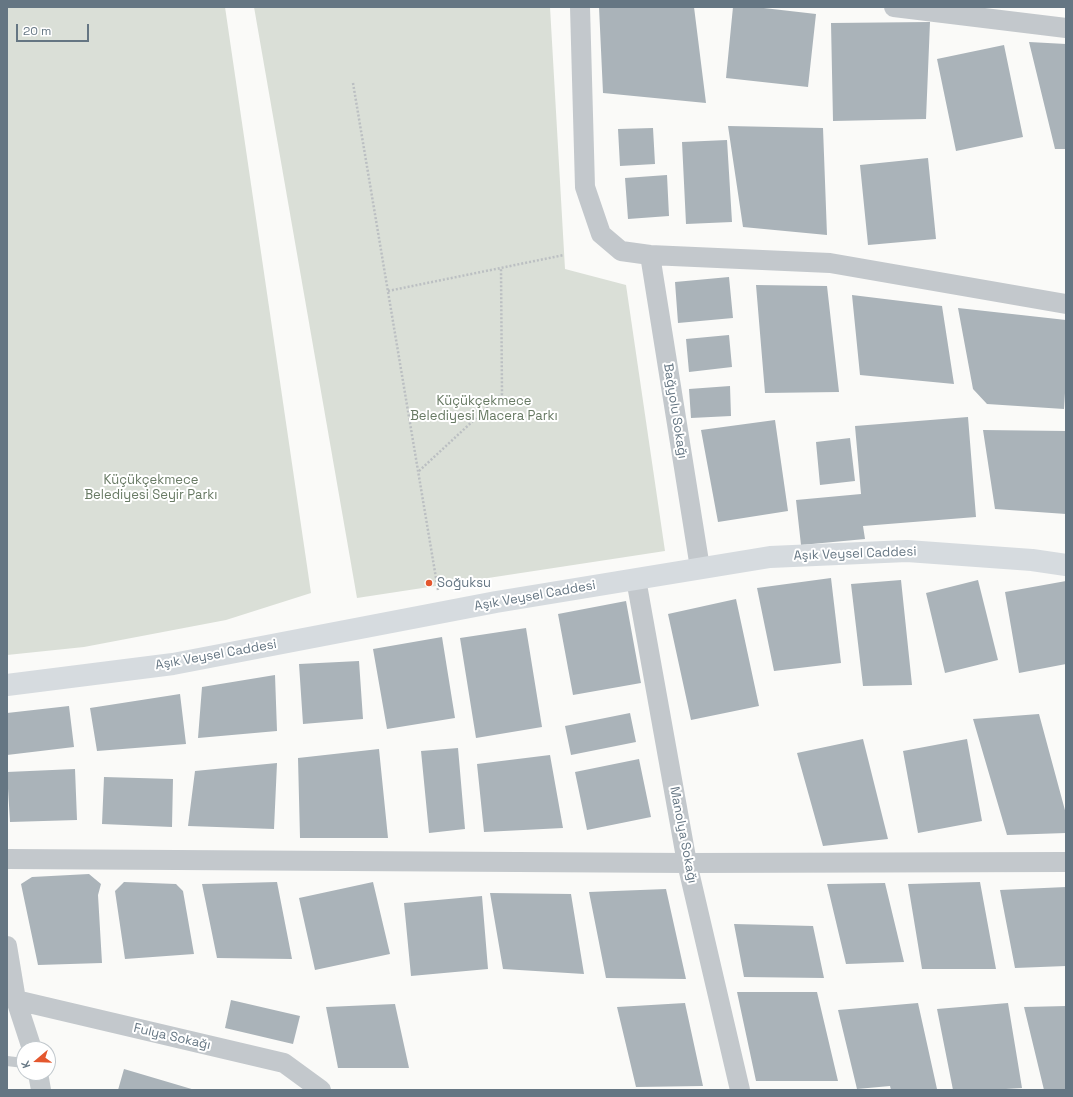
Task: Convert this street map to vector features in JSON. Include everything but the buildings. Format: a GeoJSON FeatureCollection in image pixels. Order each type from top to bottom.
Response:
{"type":"FeatureCollection","features":[{"type":"Feature","properties":{"kind":"main road","name":"Aşık Veysel Caddesi"},"geometry":{"type":"LineString","coordinates":[[7,685],[173,664],[496,602],[770,557],[907,551],[1032,560],[1066,565]]}},
{"type":"Feature","properties":{"kind":"street"},"geometry":{"type":"LineString","coordinates":[[580,7],[585,187],[601,234],[621,252],[650,255],[830,264],[1066,304]]}},
{"type":"Feature","properties":{"kind":"street"},"geometry":{"type":"LineString","coordinates":[[894,7],[1066,28]]}},
{"type":"Feature","properties":{"kind":"street","name":"Bağyolu Sokağı"},"geometry":{"type":"LineString","coordinates":[[650,255],[700,568]]}},
{"type":"Feature","properties":{"kind":"street","name":"Manolya Sokağı"},"geometry":{"type":"LineString","coordinates":[[636,578],[687,862],[740,1090]]}},
{"type":"Feature","properties":{"kind":"street"},"geometry":{"type":"LineString","coordinates":[[7,859],[1066,862]]}},
{"type":"Feature","properties":{"kind":"street"},"geometry":{"type":"LineString","coordinates":[[7,946],[16,1000],[29,1041]]}},
{"type":"Feature","properties":{"kind":"street","name":"Fulya Sokağı"},"geometry":{"type":"LineString","coordinates":[[16,1000],[284,1063],[321,1090]]}},
{"type":"Feature","properties":{"kind":"path"},"geometry":{"type":"LineString","coordinates":[[353,83],[438,586],[440,613]]}},
{"type":"Feature","properties":{"kind":"path"},"geometry":{"type":"LineString","coordinates":[[388,291],[564,255]]}},
{"type":"Feature","properties":{"kind":"path"},"geometry":{"type":"LineString","coordinates":[[418,471],[502,394],[501,268]]}},
{"type":"Feature","properties":{"kind":"green space","name":"Küçükçekmece Belediyesi Seyir Parkı"},"geometry":{"type":"Polygon","coordinates":[[[7,7],[225,7],[311,593],[226,620],[84,647],[7,655],[7,7]]]}},
{"type":"Feature","properties":{"kind":"green space","name":"Küçükçekmece Belediyesi Macera Parkı"},"geometry":{"type":"Polygon","coordinates":[[[254,7],[550,7],[565,269],[626,285],[665,551],[357,598],[254,7]]]}},
{"type":"Feature","properties":{"kind":"place","name":"Soğuksu"},"geometry":{"type":"Point","coordinates":[429,583]}}]}
